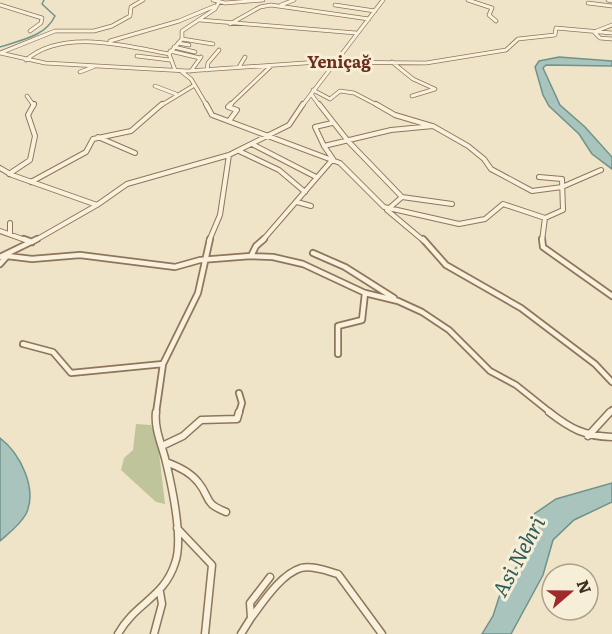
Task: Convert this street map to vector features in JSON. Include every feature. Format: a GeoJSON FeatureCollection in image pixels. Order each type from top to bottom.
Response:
{"type":"FeatureCollection","features":[{"type":"Feature","properties":{"kind":"street"},"geometry":{"type":"LineString","coordinates":[[0,53],[60,30],[87,32],[112,26],[130,16],[131,7],[143,0]]}},
{"type":"Feature","properties":{"kind":"street"},"geometry":{"type":"LineString","coordinates":[[213,0],[219,2],[263,0]]}},
{"type":"Feature","properties":{"kind":"street"},"geometry":{"type":"LineString","coordinates":[[230,24],[260,7],[281,5],[294,0]]}},
{"type":"Feature","properties":{"kind":"street"},"geometry":{"type":"LineString","coordinates":[[0,264],[7,256],[97,205],[127,184],[204,160],[229,155],[295,120],[312,92],[337,63],[356,33],[383,0]]}},
{"type":"Feature","properties":{"kind":"street"},"geometry":{"type":"LineString","coordinates":[[468,0],[492,8],[489,15],[496,21]]}},
{"type":"Feature","properties":{"kind":"street"},"geometry":{"type":"LineString","coordinates":[[183,39],[182,31],[215,9],[219,2]]}},
{"type":"Feature","properties":{"kind":"street"},"geometry":{"type":"LineString","coordinates":[[588,3],[612,6]]}},
{"type":"Feature","properties":{"kind":"street"},"geometry":{"type":"LineString","coordinates":[[0,4],[42,18],[41,23],[30,31]]}},
{"type":"Feature","properties":{"kind":"street"},"geometry":{"type":"LineString","coordinates":[[281,5],[317,13],[369,19]]}},
{"type":"Feature","properties":{"kind":"street"},"geometry":{"type":"LineString","coordinates":[[334,5],[375,11]]}},
{"type":"Feature","properties":{"kind":"street"},"geometry":{"type":"LineString","coordinates":[[109,42],[179,21],[215,6]]}},
{"type":"Feature","properties":{"kind":"street"},"geometry":{"type":"LineString","coordinates":[[200,20],[356,33]]}},
{"type":"Feature","properties":{"kind":"street"},"geometry":{"type":"LineString","coordinates":[[594,32],[612,25]]}},
{"type":"Feature","properties":{"kind":"street"},"geometry":{"type":"LineString","coordinates":[[187,28],[195,30]]}},
{"type":"Feature","properties":{"kind":"street"},"geometry":{"type":"LineString","coordinates":[[289,33],[290,28]]}},
{"type":"Feature","properties":{"kind":"street"},"geometry":{"type":"LineString","coordinates":[[0,53],[26,60],[191,71],[337,63],[426,63],[501,51],[518,39],[555,35],[556,28],[612,33]]}},
{"type":"Feature","properties":{"kind":"street"},"geometry":{"type":"LineString","coordinates":[[594,32],[600,38],[612,39]]}},
{"type":"Feature","properties":{"kind":"street"},"geometry":{"type":"LineString","coordinates":[[191,35],[174,47],[170,52],[170,60],[178,70],[191,79],[212,115],[333,159],[348,169],[384,207],[459,224],[485,219],[500,205],[509,205],[545,218],[563,210],[564,186],[562,179],[539,177]]}},
{"type":"Feature","properties":{"kind":"street"},"geometry":{"type":"LineString","coordinates":[[183,39],[213,44]]}},
{"type":"Feature","properties":{"kind":"street"},"geometry":{"type":"LineString","coordinates":[[26,60],[34,53],[72,42],[109,42],[201,57],[191,71]]}},
{"type":"Feature","properties":{"kind":"street"},"geometry":{"type":"LineString","coordinates":[[178,43],[189,45]]}},
{"type":"Feature","properties":{"kind":"street"},"geometry":{"type":"LineString","coordinates":[[174,47],[195,52]]}},
{"type":"Feature","properties":{"kind":"street"},"geometry":{"type":"LineString","coordinates":[[207,70],[208,63],[219,50]]}},
{"type":"Feature","properties":{"kind":"street"},"geometry":{"type":"LineString","coordinates":[[137,56],[170,60]]}},
{"type":"Feature","properties":{"kind":"street"},"geometry":{"type":"LineString","coordinates":[[239,67],[245,57]]}},
{"type":"Feature","properties":{"kind":"street"},"geometry":{"type":"LineString","coordinates":[[392,62],[413,79],[435,89],[412,96]]}},
{"type":"Feature","properties":{"kind":"street"},"geometry":{"type":"LineString","coordinates":[[80,72],[95,65]]}},
{"type":"Feature","properties":{"kind":"street"},"geometry":{"type":"LineString","coordinates":[[229,121],[237,110],[228,106],[271,66]]}},
{"type":"Feature","properties":{"kind":"street"},"geometry":{"type":"LineString","coordinates":[[155,86],[176,94]]}},
{"type":"Feature","properties":{"kind":"street"},"geometry":{"type":"LineString","coordinates":[[31,182],[86,152],[90,142],[98,137],[125,134],[131,131],[176,94],[193,86]]}},
{"type":"Feature","properties":{"kind":"street"},"geometry":{"type":"LineString","coordinates":[[316,101],[330,99],[340,91],[349,91],[393,114],[415,118],[468,146],[484,159],[491,169],[524,188],[544,191],[564,186],[601,170]]}},
{"type":"Feature","properties":{"kind":"street"},"geometry":{"type":"LineString","coordinates":[[312,92],[327,98]]}},
{"type":"Feature","properties":{"kind":"street"},"geometry":{"type":"LineString","coordinates":[[312,92],[332,123],[402,197],[452,204]]}},
{"type":"Feature","properties":{"kind":"street"},"geometry":{"type":"LineString","coordinates":[[9,174],[30,160],[35,136],[28,120],[35,105],[27,96]]}},
{"type":"Feature","properties":{"kind":"street"},"geometry":{"type":"LineString","coordinates":[[332,123],[315,127],[316,134],[333,159]]}},
{"type":"Feature","properties":{"kind":"street"},"geometry":{"type":"LineString","coordinates":[[324,146],[391,130],[433,126]]}},
{"type":"Feature","properties":{"kind":"street"},"geometry":{"type":"LineString","coordinates":[[98,137],[135,153]]}},
{"type":"Feature","properties":{"kind":"street"},"geometry":{"type":"LineString","coordinates":[[252,144],[316,177]]}},
{"type":"Feature","properties":{"kind":"street"},"geometry":{"type":"LineString","coordinates":[[239,151],[279,170],[305,192]]}},
{"type":"Feature","properties":{"kind":"street"},"geometry":{"type":"LineString","coordinates":[[118,634],[128,616],[160,592],[176,562],[177,528],[166,462],[155,422],[163,364],[198,293],[207,246],[220,215],[229,155]]}},
{"type":"Feature","properties":{"kind":"street"},"geometry":{"type":"LineString","coordinates":[[251,256],[256,246],[268,237],[333,159]]}},
{"type":"Feature","properties":{"kind":"street"},"geometry":{"type":"LineString","coordinates":[[0,168],[9,174],[97,205]]}},
{"type":"Feature","properties":{"kind":"street"},"geometry":{"type":"LineString","coordinates":[[389,208],[402,197]]}},
{"type":"Feature","properties":{"kind":"street"},"geometry":{"type":"LineString","coordinates":[[297,202],[311,206]]}},
{"type":"Feature","properties":{"kind":"street"},"geometry":{"type":"LineString","coordinates":[[389,208],[387,210],[421,237],[446,265],[521,308],[595,364],[612,382]]}},
{"type":"Feature","properties":{"kind":"street"},"geometry":{"type":"LineString","coordinates":[[545,218],[541,235],[543,246],[612,296]]}},
{"type":"Feature","properties":{"kind":"street"},"geometry":{"type":"LineString","coordinates":[[10,223],[10,234]]}},
{"type":"Feature","properties":{"kind":"street"},"geometry":{"type":"LineString","coordinates":[[0,231],[32,242]]}},
{"type":"Feature","properties":{"kind":"street"},"geometry":{"type":"LineString","coordinates":[[313,253],[338,261],[398,301],[439,321],[490,370],[516,385],[563,423],[588,436],[612,437]]}},
{"type":"Feature","properties":{"kind":"street"},"geometry":{"type":"LineString","coordinates":[[0,257],[32,259],[80,255],[175,267],[206,259],[251,256],[303,264],[366,293],[398,301]]}},
{"type":"Feature","properties":{"kind":"street"},"geometry":{"type":"LineString","coordinates":[[338,354],[338,326],[362,320],[366,293]]}},
{"type":"Feature","properties":{"kind":"street"},"geometry":{"type":"LineString","coordinates":[[23,344],[53,352],[71,373],[143,368],[163,364]]}},
{"type":"Feature","properties":{"kind":"street"},"geometry":{"type":"LineString","coordinates":[[162,446],[183,435],[201,420],[237,419],[242,403],[239,393]]}},
{"type":"Feature","properties":{"kind":"street"},"geometry":{"type":"LineString","coordinates":[[588,436],[612,410]]}},
{"type":"Feature","properties":{"kind":"street"},"geometry":{"type":"LineString","coordinates":[[166,462],[177,466],[198,482],[210,506],[226,512]]}},
{"type":"Feature","properties":{"kind":"street"},"geometry":{"type":"LineString","coordinates":[[177,528],[212,565],[205,634]]}},
{"type":"Feature","properties":{"kind":"street"},"geometry":{"type":"LineString","coordinates":[[241,634],[274,590],[297,570],[308,567],[338,574],[382,634]]}},
{"type":"Feature","properties":{"kind":"street"},"geometry":{"type":"LineString","coordinates":[[251,618],[250,603],[270,577]]}},
{"type":"Feature","properties":{"kind":"street"},"geometry":{"type":"LineString","coordinates":[[154,634],[162,604],[160,592]]}},
{"type":"Feature","properties":{"kind":"green space"},"geometry":{"type":"Polygon","coordinates":[[[136,424],[151,425],[158,444],[165,504],[156,502],[121,470],[124,458],[133,450],[136,424]]]}},
{"type":"Feature","properties":{"kind":"water"},"geometry":{"type":"Polygon","coordinates":[[[559,57],[612,61],[612,66],[546,65],[543,68],[560,105],[585,127],[612,157],[612,169],[592,154],[579,134],[549,106],[543,95],[535,67],[539,61],[559,57]]]}},
{"type":"Feature","properties":{"kind":"water"},"geometry":{"type":"Polygon","coordinates":[[[0,438],[20,462],[30,494],[24,518],[0,541],[0,438]]]}},
{"type":"Feature","properties":{"kind":"water"},"geometry":{"type":"Polygon","coordinates":[[[612,483],[612,502],[574,520],[553,540],[547,562],[540,562],[540,581],[511,634],[482,634],[493,616],[501,591],[519,563],[534,514],[556,499],[612,483]]]}},
{"type":"Feature","properties":{"kind":"waterway"},"geometry":{"type":"LineString","coordinates":[[0,47],[31,37],[51,23],[55,16],[42,4],[44,0]]}},
{"type":"Feature","properties":{"kind":"district","name":"Yeniçağ"},"geometry":{"type":"Point","coordinates":[339,62]}},
{"type":"Feature","properties":{"kind":"water label","name":"Asi Nehri"},"geometry":{"type":"Point","coordinates":[519,557]}}]}
